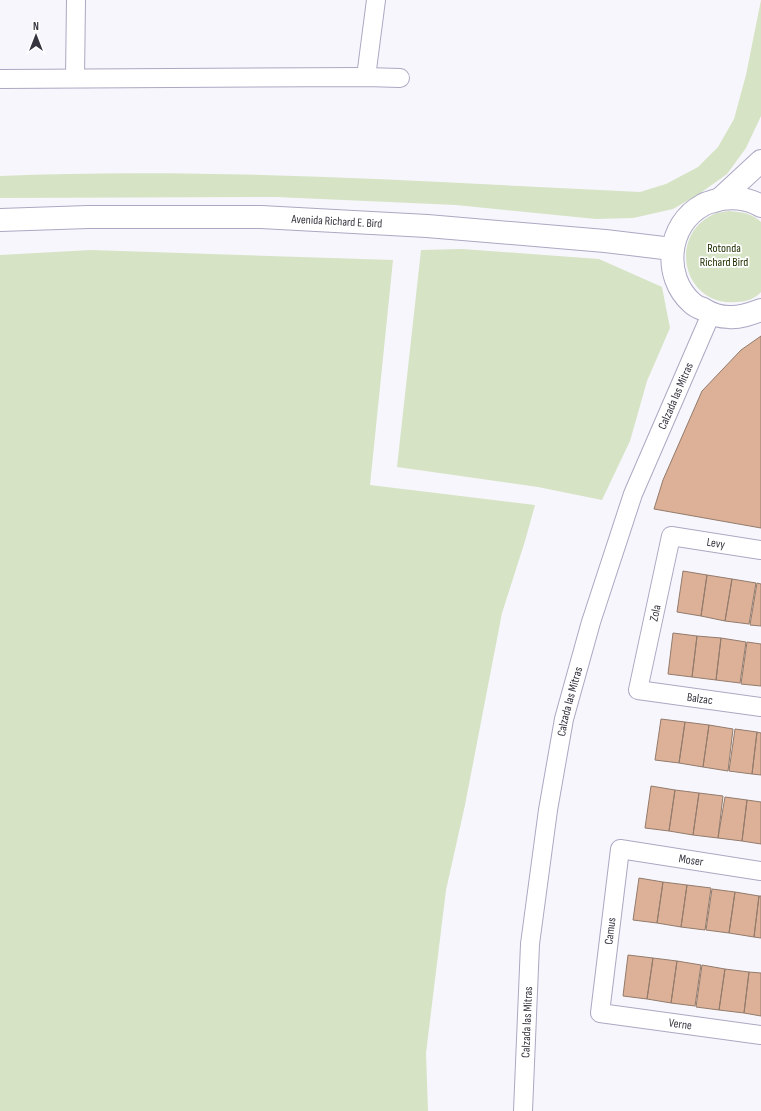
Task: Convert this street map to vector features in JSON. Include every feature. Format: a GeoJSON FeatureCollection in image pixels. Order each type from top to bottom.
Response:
{"type":"FeatureCollection","features":[{"type":"Feature","properties":{"kind":"street"},"geometry":{"type":"LineString","coordinates":[[75,78],[76,0]]}},
{"type":"Feature","properties":{"kind":"street"},"geometry":{"type":"LineString","coordinates":[[366,77],[376,0]]}},
{"type":"Feature","properties":{"kind":"street"},"geometry":{"type":"LineString","coordinates":[[0,79],[400,78]]}},
{"type":"Feature","properties":{"kind":"street"},"geometry":{"type":"LineString","coordinates":[[720,199],[761,160]]}},
{"type":"Feature","properties":{"kind":"street"},"geometry":{"type":"LineString","coordinates":[[761,206],[739,198],[720,199],[703,205],[688,216],[678,231],[672,248],[673,269],[680,288],[693,304],[710,314],[728,318],[745,316],[761,310]]}},
{"type":"Feature","properties":{"kind":"street","name":"Avenida Richard E. Bird"},"geometry":{"type":"LineString","coordinates":[[0,220],[88,217],[252,216],[428,226],[672,248]]}},
{"type":"Feature","properties":{"kind":"street","name":"Calzada las Mitras"},"geometry":{"type":"LineString","coordinates":[[523,1111],[530,944],[548,810],[564,718],[591,622],[633,494],[710,314]]}},
{"type":"Feature","properties":{"kind":"street","name":"Levy"},"geometry":{"type":"LineString","coordinates":[[671,536],[761,550]]}},
{"type":"Feature","properties":{"kind":"street","name":"Zola"},"geometry":{"type":"LineString","coordinates":[[638,690],[671,536]]}},
{"type":"Feature","properties":{"kind":"street","name":"Balzac"},"geometry":{"type":"LineString","coordinates":[[638,690],[761,707]]}},
{"type":"Feature","properties":{"kind":"street","name":"Moser"},"geometry":{"type":"LineString","coordinates":[[620,849],[761,871]]}},
{"type":"Feature","properties":{"kind":"street","name":"Camus"},"geometry":{"type":"LineString","coordinates":[[600,1012],[620,849]]}},
{"type":"Feature","properties":{"kind":"street","name":"Verne"},"geometry":{"type":"LineString","coordinates":[[600,1012],[761,1035]]}},
{"type":"Feature","properties":{"kind":"green space"},"geometry":{"type":"Polygon","coordinates":[[[761,0],[761,116],[746,148],[727,174],[699,194],[673,209],[633,218],[596,219],[456,205],[276,197],[0,198],[0,176],[160,173],[240,174],[400,180],[640,192],[666,184],[698,167],[718,147],[734,119],[746,75],[761,0]]]}},
{"type":"Feature","properties":{"kind":"green space","name":"Rotonda Richard Bird"},"geometry":{"type":"Polygon","coordinates":[[[729,211],[750,215],[761,222],[761,292],[750,300],[736,302],[718,301],[704,293],[694,282],[688,268],[686,253],[690,238],[699,224],[714,214],[729,211]]]}},
{"type":"Feature","properties":{"kind":"green space"},"geometry":{"type":"Polygon","coordinates":[[[462,249],[599,259],[662,287],[670,328],[647,381],[630,441],[602,500],[538,487],[397,467],[421,250],[462,249]]]}},
{"type":"Feature","properties":{"kind":"green space"},"geometry":{"type":"Polygon","coordinates":[[[91,250],[393,260],[370,485],[535,505],[502,613],[465,805],[446,890],[426,1053],[428,1111],[0,1111],[0,255],[91,250]]]}},
{"type":"Feature","properties":{"kind":"building"},"geometry":{"type":"Polygon","coordinates":[[[761,336],[761,528],[654,509],[663,480],[702,391],[741,350],[761,336]]]}},
{"type":"Feature","properties":{"kind":"building"},"geometry":{"type":"Polygon","coordinates":[[[683,571],[707,575],[701,616],[677,612],[683,571]]]}},
{"type":"Feature","properties":{"kind":"building"},"geometry":{"type":"Polygon","coordinates":[[[707,575],[732,579],[725,621],[701,616],[707,575]]]}},
{"type":"Feature","properties":{"kind":"building"},"geometry":{"type":"Polygon","coordinates":[[[732,579],[756,583],[749,624],[725,621],[732,579]]]}},
{"type":"Feature","properties":{"kind":"building"},"geometry":{"type":"Polygon","coordinates":[[[757,583],[761,584],[761,626],[750,625],[757,583]]]}},
{"type":"Feature","properties":{"kind":"building"},"geometry":{"type":"Polygon","coordinates":[[[673,633],[697,636],[692,677],[668,674],[673,633]]]}},
{"type":"Feature","properties":{"kind":"building"},"geometry":{"type":"Polygon","coordinates":[[[697,636],[721,638],[716,680],[692,677],[697,636]]]}},
{"type":"Feature","properties":{"kind":"building"},"geometry":{"type":"Polygon","coordinates":[[[721,638],[746,642],[740,683],[716,680],[721,638]]]}},
{"type":"Feature","properties":{"kind":"building"},"geometry":{"type":"Polygon","coordinates":[[[747,642],[761,644],[761,686],[741,684],[747,642]]]}},
{"type":"Feature","properties":{"kind":"building"},"geometry":{"type":"Polygon","coordinates":[[[661,719],[685,722],[679,763],[655,760],[661,719]]]}},
{"type":"Feature","properties":{"kind":"building"},"geometry":{"type":"Polygon","coordinates":[[[685,722],[709,725],[703,767],[679,763],[685,722]]]}},
{"type":"Feature","properties":{"kind":"building"},"geometry":{"type":"Polygon","coordinates":[[[709,725],[733,729],[728,771],[703,767],[709,725]]]}},
{"type":"Feature","properties":{"kind":"building"},"geometry":{"type":"Polygon","coordinates":[[[735,729],[757,732],[752,774],[729,771],[735,729]]]}},
{"type":"Feature","properties":{"kind":"building"},"geometry":{"type":"Polygon","coordinates":[[[757,732],[761,733],[761,775],[752,774],[757,732]]]}},
{"type":"Feature","properties":{"kind":"building"},"geometry":{"type":"Polygon","coordinates":[[[651,786],[675,790],[669,831],[645,828],[651,786]]]}},
{"type":"Feature","properties":{"kind":"building"},"geometry":{"type":"Polygon","coordinates":[[[675,790],[699,793],[693,835],[669,831],[675,790]]]}},
{"type":"Feature","properties":{"kind":"building"},"geometry":{"type":"Polygon","coordinates":[[[699,793],[723,796],[718,838],[693,835],[699,793]]]}},
{"type":"Feature","properties":{"kind":"building"},"geometry":{"type":"Polygon","coordinates":[[[725,797],[747,800],[742,841],[718,838],[725,797]]]}},
{"type":"Feature","properties":{"kind":"building"},"geometry":{"type":"Polygon","coordinates":[[[747,800],[761,802],[761,844],[742,841],[747,800]]]}},
{"type":"Feature","properties":{"kind":"building"},"geometry":{"type":"Polygon","coordinates":[[[639,878],[663,882],[657,923],[633,920],[639,878]]]}},
{"type":"Feature","properties":{"kind":"building"},"geometry":{"type":"Polygon","coordinates":[[[663,882],[687,885],[681,927],[657,923],[663,882]]]}},
{"type":"Feature","properties":{"kind":"building"},"geometry":{"type":"Polygon","coordinates":[[[687,885],[711,888],[705,930],[681,927],[687,885]]]}},
{"type":"Feature","properties":{"kind":"building"},"geometry":{"type":"Polygon","coordinates":[[[712,889],[735,892],[729,933],[706,930],[712,889]]]}},
{"type":"Feature","properties":{"kind":"building"},"geometry":{"type":"Polygon","coordinates":[[[735,892],[759,896],[754,937],[729,933],[735,892]]]}},
{"type":"Feature","properties":{"kind":"building"},"geometry":{"type":"Polygon","coordinates":[[[759,896],[761,896],[761,938],[754,937],[759,896]]]}},
{"type":"Feature","properties":{"kind":"building"},"geometry":{"type":"Polygon","coordinates":[[[628,955],[653,958],[647,999],[623,996],[628,955]]]}},
{"type":"Feature","properties":{"kind":"building"},"geometry":{"type":"Polygon","coordinates":[[[653,958],[677,961],[671,1003],[647,999],[653,958]]]}},
{"type":"Feature","properties":{"kind":"building"},"geometry":{"type":"Polygon","coordinates":[[[677,961],[701,965],[695,1006],[671,1003],[677,961]]]}},
{"type":"Feature","properties":{"kind":"building"},"geometry":{"type":"Polygon","coordinates":[[[702,965],[725,969],[719,1010],[696,1007],[702,965]]]}},
{"type":"Feature","properties":{"kind":"building"},"geometry":{"type":"Polygon","coordinates":[[[725,969],[749,972],[744,1013],[719,1010],[725,969]]]}},
{"type":"Feature","properties":{"kind":"building"},"geometry":{"type":"Polygon","coordinates":[[[749,972],[761,973],[761,1016],[744,1013],[749,972]]]}}]}
